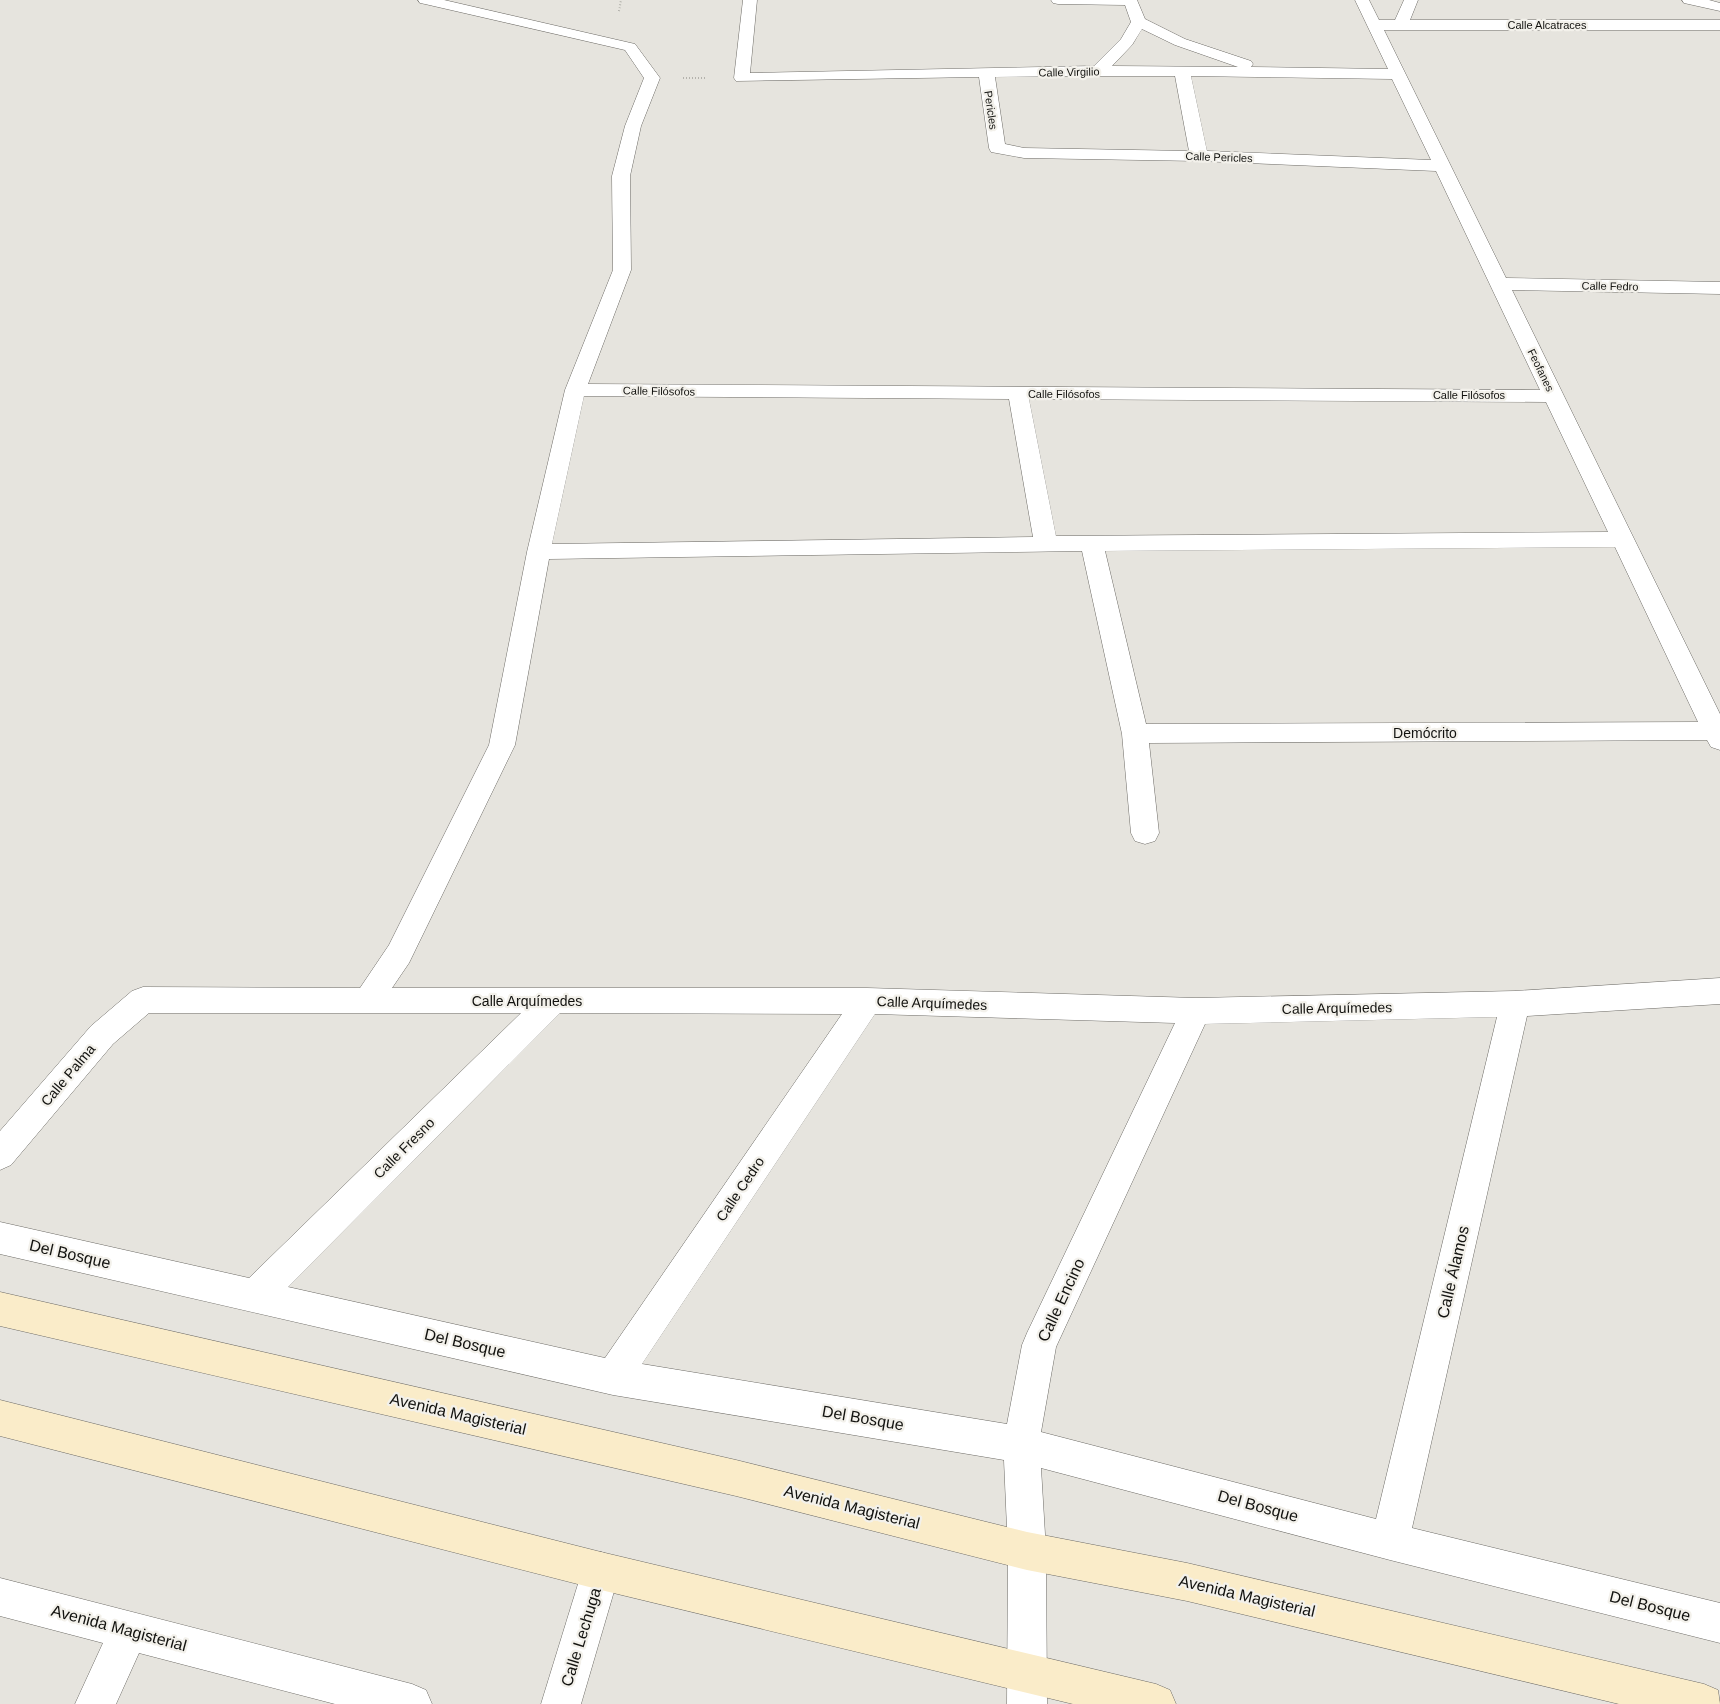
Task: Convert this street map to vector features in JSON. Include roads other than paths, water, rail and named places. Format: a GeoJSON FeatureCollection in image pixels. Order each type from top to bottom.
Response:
{"type":"FeatureCollection","features":[{"type":"Feature","properties":{"kind":"main road","name":"Avenida Magisterial"},"geometry":{"type":"LineString","coordinates":[[0,1308],[736,1478],[1027,1551],[1187,1582],[1704,1704]]}},
{"type":"Feature","properties":{"kind":"main road"},"geometry":{"type":"LineString","coordinates":[[0,1418],[601,1570],[1026,1689],[1156,1704]]}},
{"type":"Feature","properties":{"kind":"street"},"geometry":{"type":"LineString","coordinates":[[367,1001],[400,954],[502,745],[539,552],[575,390],[622,270],[621,176],[633,126],[652,78],[630,48],[425,0]]}},
{"type":"Feature","properties":{"kind":"street","name":"Calle Virgilio"},"geometry":{"type":"LineString","coordinates":[[750,0],[742,78],[1098,71],[1396,74]]}},
{"type":"Feature","properties":{"kind":"street"},"geometry":{"type":"LineString","coordinates":[[1058,0],[1130,0],[1139,22],[1180,42],[1238,62],[1306,74]]}},
{"type":"Feature","properties":{"kind":"street","name":"Feofanes"},"geometry":{"type":"LineString","coordinates":[[1362,0],[1396,74],[1718,735]]}},
{"type":"Feature","properties":{"kind":"street"},"geometry":{"type":"LineString","coordinates":[[1401,25],[1411,0]]}},
{"type":"Feature","properties":{"kind":"street"},"geometry":{"type":"LineString","coordinates":[[1689,0],[1720,7]]}},
{"type":"Feature","properties":{"kind":"street"},"geometry":{"type":"LineString","coordinates":[[1098,71],[1127,42],[1139,22]]}},
{"type":"Feature","properties":{"kind":"street","name":"Calle Alcatraces"},"geometry":{"type":"LineString","coordinates":[[1374,25],[1720,25]]}},
{"type":"Feature","properties":{"kind":"street"},"geometry":{"type":"LineString","coordinates":[[1182,71],[1198,156]]}},
{"type":"Feature","properties":{"kind":"street","name":"Pericles"},"geometry":{"type":"LineString","coordinates":[[986,73],[997,148]]}},
{"type":"Feature","properties":{"kind":"street","name":"Calle Pericles"},"geometry":{"type":"LineString","coordinates":[[997,148],[1024,153],[1198,156],[1442,166]]}},
{"type":"Feature","properties":{"kind":"street","name":"Calle Fedro"},"geometry":{"type":"LineString","coordinates":[[1499,284],[1720,288]]}},
{"type":"Feature","properties":{"kind":"street","name":"Calle Filósofos"},"geometry":{"type":"LineString","coordinates":[[575,390],[1553,396]]}},
{"type":"Feature","properties":{"kind":"street"},"geometry":{"type":"LineString","coordinates":[[1018,394],[1046,544]]}},
{"type":"Feature","properties":{"kind":"street"},"geometry":{"type":"LineString","coordinates":[[539,552],[1046,544],[1623,539]]}},
{"type":"Feature","properties":{"kind":"street"},"geometry":{"type":"LineString","coordinates":[[1092,544],[1135,734],[1145,833]]}},
{"type":"Feature","properties":{"kind":"street","name":"Demócrito"},"geometry":{"type":"LineString","coordinates":[[1135,734],[1718,735]]}},
{"type":"Feature","properties":{"kind":"street","name":"Calle Arquímedes"},"geometry":{"type":"LineString","coordinates":[[143,1000],[867,1001],[1196,1011],[1515,1004],[1720,991]]}},
{"type":"Feature","properties":{"kind":"street","name":"Calle Palma"},"geometry":{"type":"LineString","coordinates":[[0,1155],[102,1035],[143,1000]]}},
{"type":"Feature","properties":{"kind":"street","name":"Calle Fresno"},"geometry":{"type":"LineString","coordinates":[[256,1295],[553,1001]]}},
{"type":"Feature","properties":{"kind":"street","name":"Calle Cedro"},"geometry":{"type":"LineString","coordinates":[[613,1377],[867,1001]]}},
{"type":"Feature","properties":{"kind":"street","name":"Calle Álamos"},"geometry":{"type":"LineString","coordinates":[[1390,1541],[1515,1004]]}},
{"type":"Feature","properties":{"kind":"street","name":"Calle Encino"},"geometry":{"type":"LineString","coordinates":[[1026,1689],[1027,1551],[1021,1445],[1039,1345],[1196,1011]]}},
{"type":"Feature","properties":{"kind":"street","name":"Del Bosque"},"geometry":{"type":"LineString","coordinates":[[0,1238],[613,1377],[1021,1445],[1390,1541],[1720,1623]]}},
{"type":"Feature","properties":{"kind":"street","name":"Calle Lechuga"},"geometry":{"type":"LineString","coordinates":[[561,1704],[601,1570]]}},
{"type":"Feature","properties":{"kind":"street","name":"Avenida Magisterial"},"geometry":{"type":"LineString","coordinates":[[0,1596],[412,1704]]}},
{"type":"Feature","properties":{"kind":"street"},"geometry":{"type":"LineString","coordinates":[[95,1704],[130,1630]]}}]}
